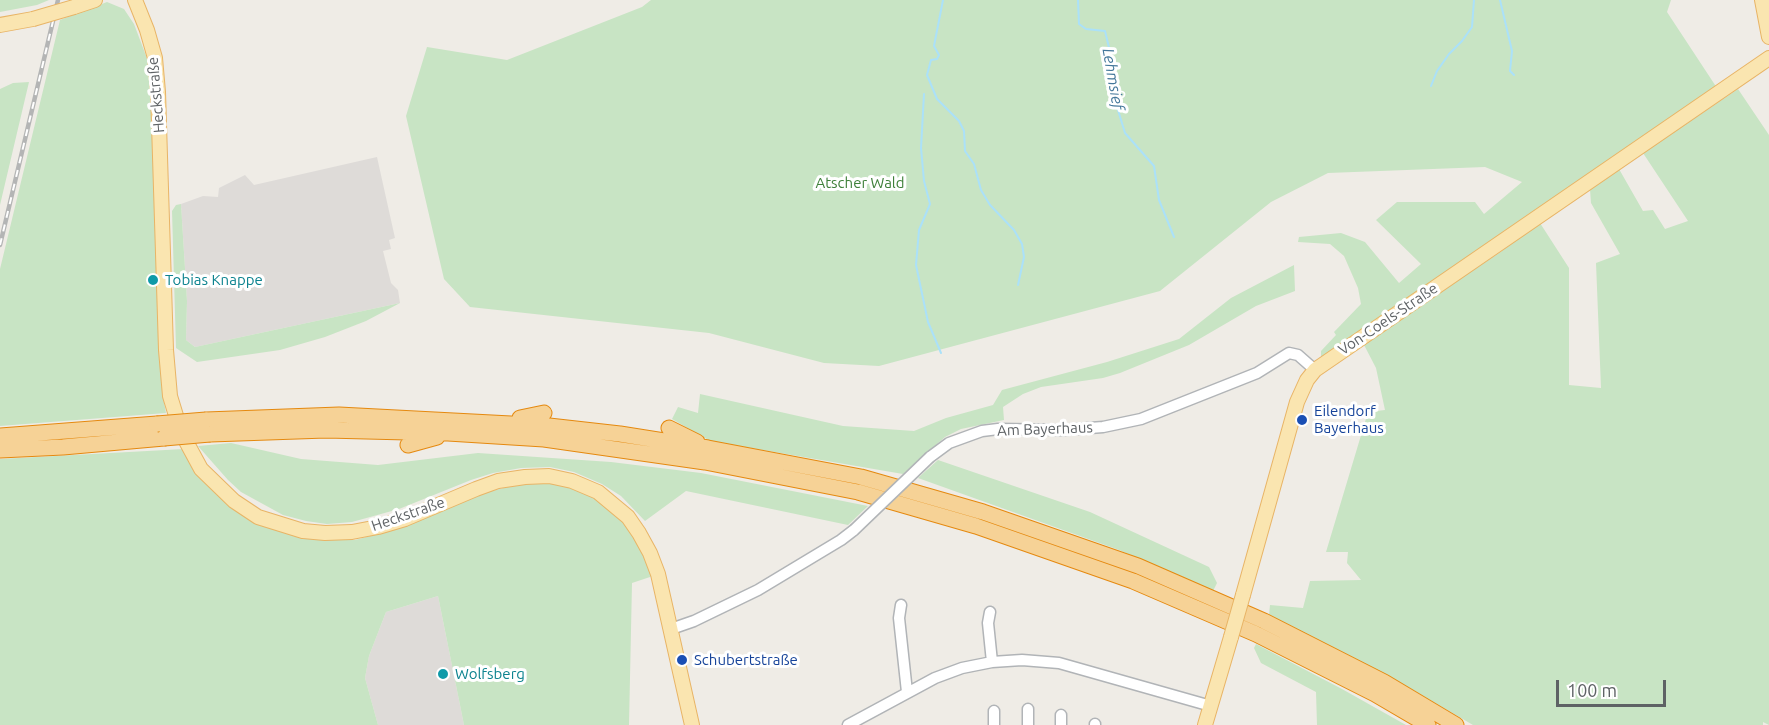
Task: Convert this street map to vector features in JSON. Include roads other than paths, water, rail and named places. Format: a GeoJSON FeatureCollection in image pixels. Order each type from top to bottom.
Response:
{"type":"FeatureCollection","features":[{"type":"Feature","properties":{"kind":"highway"},"geometry":{"type":"LineString","coordinates":[[502,422],[544,413]]}},
{"type":"Feature","properties":{"kind":"highway"},"geometry":{"type":"LineString","coordinates":[[214,429],[339,415],[502,422],[620,434],[861,477],[983,512],[1137,566],[1274,626],[1384,682],[1456,725]]}},
{"type":"Feature","properties":{"kind":"highway"},"geometry":{"type":"LineString","coordinates":[[669,428],[708,448]]}},
{"type":"Feature","properties":{"kind":"highway"},"geometry":{"type":"LineString","coordinates":[[214,429],[280,442]]}},
{"type":"Feature","properties":{"kind":"highway"},"geometry":{"type":"LineString","coordinates":[[0,435],[214,429],[448,433],[544,440],[705,462],[858,492],[976,526],[1133,581],[1256,634],[1376,694],[1428,725]]}},
{"type":"Feature","properties":{"kind":"highway"},"geometry":{"type":"LineString","coordinates":[[0,450],[63,447],[161,431]]}},
{"type":"Feature","properties":{"kind":"highway"},"geometry":{"type":"LineString","coordinates":[[408,445],[448,433]]}},
{"type":"Feature","properties":{"kind":"main road"},"geometry":{"type":"LineString","coordinates":[[0,25],[33,19],[95,0]]}},
{"type":"Feature","properties":{"kind":"main road","name":"Heckstraße"},"geometry":{"type":"LineString","coordinates":[[135,0],[152,49],[158,92],[166,350],[170,396],[181,432],[201,469],[234,501],[258,517],[303,531],[325,533],[352,532],[378,527],[405,519],[498,482],[525,477],[549,476],[572,481],[597,492],[628,517],[651,553],[658,574],[692,725]]}},
{"type":"Feature","properties":{"kind":"main road"},"geometry":{"type":"LineString","coordinates":[[1764,0],[1769,7]]}},
{"type":"Feature","properties":{"kind":"main road"},"geometry":{"type":"LineString","coordinates":[[1764,0],[1769,37]]}},
{"type":"Feature","properties":{"kind":"main road","name":"Von-Coels-Straße"},"geometry":{"type":"LineString","coordinates":[[1205,725],[1297,402],[1307,380],[1315,370],[1769,58]]}},
{"type":"Feature","properties":{"kind":"street","name":"Am Bayerhaus"},"geometry":{"type":"LineString","coordinates":[[671,629],[694,621],[758,590],[841,540],[930,457],[949,443],[982,431],[998,429],[1063,430],[1103,427],[1141,419],[1257,373],[1289,353],[1298,355],[1315,370]]}},
{"type":"Feature","properties":{"kind":"street"},"geometry":{"type":"LineString","coordinates":[[901,605],[899,618],[907,692]]}},
{"type":"Feature","properties":{"kind":"street"},"geometry":{"type":"LineString","coordinates":[[990,612],[988,623],[992,662]]}},
{"type":"Feature","properties":{"kind":"street"},"geometry":{"type":"LineString","coordinates":[[848,725],[864,721],[907,692],[953,671],[992,662],[1022,660],[1059,663],[1211,706]]}},
{"type":"Feature","properties":{"kind":"street"},"geometry":{"type":"LineString","coordinates":[[1028,709],[1028,725]]}},
{"type":"Feature","properties":{"kind":"street"},"geometry":{"type":"LineString","coordinates":[[994,711],[994,725]]}},
{"type":"Feature","properties":{"kind":"waterway","name":"Lehmsief"},"geometry":{"type":"LineString","coordinates":[[943,0],[934,46],[939,55],[937,59],[931,60],[927,75],[937,99],[959,121],[964,131],[965,151],[974,164],[981,190],[990,205],[1014,230],[1022,244],[1024,257],[1018,285]]}},
{"type":"Feature","properties":{"kind":"waterway","name":"Lehmsief"},"geometry":{"type":"LineString","coordinates":[[1078,0],[1079,24],[1086,29],[1105,31],[1111,56],[1114,97],[1125,133],[1154,166],[1159,200],[1174,237]]}},
{"type":"Feature","properties":{"kind":"waterway"},"geometry":{"type":"LineString","coordinates":[[1431,86],[1437,71],[1472,27],[1474,0]]}},
{"type":"Feature","properties":{"kind":"waterway"},"geometry":{"type":"LineString","coordinates":[[1500,0],[1512,51],[1510,71],[1514,75]]}},
{"type":"Feature","properties":{"kind":"waterway"},"geometry":{"type":"LineString","coordinates":[[924,94],[921,148],[924,181],[930,204],[919,230],[916,265],[928,322],[941,353]]}},
{"type":"Feature","properties":{"kind":"railway"},"geometry":{"type":"LineString","coordinates":[[0,245],[58,0]]}},
{"type":"Feature","properties":{"kind":"place","name":"Tobias Knappe"},"geometry":{"type":"Point","coordinates":[153,280]}},
{"type":"Feature","properties":{"kind":"place","name":"Eilendorf Bayerhaus"},"geometry":{"type":"Point","coordinates":[1302,420]}},
{"type":"Feature","properties":{"kind":"place","name":"Schubertstraße"},"geometry":{"type":"Point","coordinates":[682,660]}},
{"type":"Feature","properties":{"kind":"place","name":"Wolfsberg"},"geometry":{"type":"Point","coordinates":[443,674]}},
{"type":"Feature","properties":{"kind":"park label","name":"Atscher Wald"},"geometry":{"type":"Point","coordinates":[860,183]}}]}
